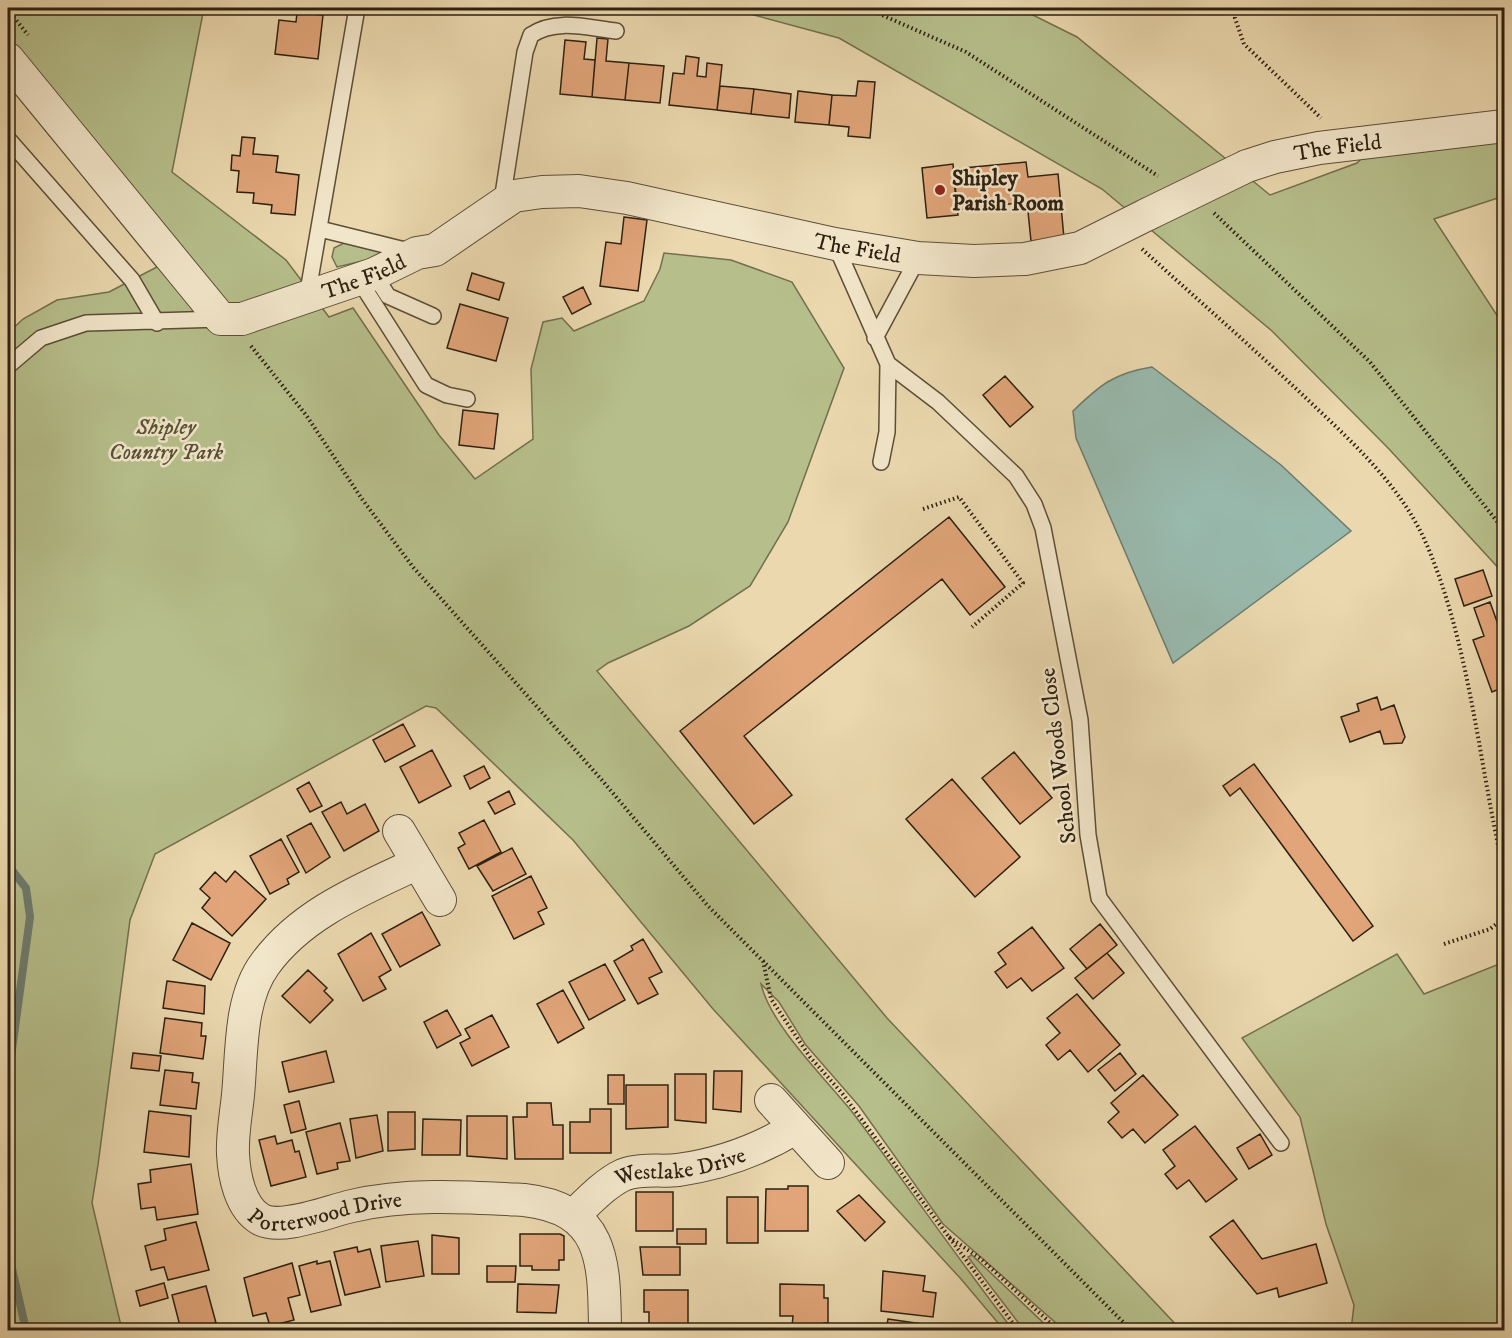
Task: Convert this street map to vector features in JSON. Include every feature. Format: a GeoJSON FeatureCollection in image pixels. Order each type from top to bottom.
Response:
{"type":"FeatureCollection","features":[{"type":"Feature","properties":{"kind":"street"},"geometry":{"type":"LineString","coordinates":[[8,59],[221,319]]}},
{"type":"Feature","properties":{"kind":"street","name":"The Field"},"geometry":{"type":"LineString","coordinates":[[221,319],[242,319],[367,277],[417,253],[435,250],[514,196],[532,193],[579,191],[688,210],[835,244],[918,258],[974,261],[1025,259],[1080,248],[1247,166],[1275,157],[1350,145],[1504,126]]}},
{"type":"Feature","properties":{"kind":"street"},"geometry":{"type":"LineString","coordinates":[[399,831],[440,900]]}},
{"type":"Feature","properties":{"kind":"street","name":"Porterwood Drive"},"geometry":{"type":"LineString","coordinates":[[418,863],[335,903],[303,925],[269,958],[257,977],[246,1011],[233,1143],[235,1168],[243,1199],[249,1210],[260,1219],[281,1223],[353,1206],[409,1198],[540,1202],[573,1216],[595,1242],[601,1256],[605,1330]]}},
{"type":"Feature","properties":{"kind":"street"},"geometry":{"type":"LineString","coordinates":[[771,1100],[828,1163]]}},
{"type":"Feature","properties":{"kind":"street","name":"Westlake Drive"},"geometry":{"type":"LineString","coordinates":[[573,1216],[603,1188],[621,1176],[632,1172],[698,1167],[768,1145],[795,1128]]}},
{"type":"Feature","properties":{"kind":"lane"},"geometry":{"type":"LineString","coordinates":[[307,297],[357,8]]}},
{"type":"Feature","properties":{"kind":"lane"},"geometry":{"type":"LineString","coordinates":[[501,204],[524,60],[531,36],[539,30],[568,25],[616,31]]}},
{"type":"Feature","properties":{"kind":"lane"},"geometry":{"type":"LineString","coordinates":[[8,139],[132,280],[157,323]]}},
{"type":"Feature","properties":{"kind":"lane"},"geometry":{"type":"LineString","coordinates":[[320,229],[417,253]]}},
{"type":"Feature","properties":{"kind":"lane","name":"School Woods Close"},"geometry":{"type":"LineString","coordinates":[[835,244],[888,364],[938,402],[1016,476],[1034,504],[1043,528],[1080,720],[1088,835],[1099,898],[1281,1143]]}},
{"type":"Feature","properties":{"kind":"lane"},"geometry":{"type":"LineString","coordinates":[[875,338],[918,258]]}},
{"type":"Feature","properties":{"kind":"lane"},"geometry":{"type":"LineString","coordinates":[[367,277],[388,296],[433,316]]}},
{"type":"Feature","properties":{"kind":"lane"},"geometry":{"type":"LineString","coordinates":[[367,277],[426,385],[447,395],[467,399]]}},
{"type":"Feature","properties":{"kind":"lane"},"geometry":{"type":"LineString","coordinates":[[8,366],[41,338],[86,323],[157,323],[221,319]]}},
{"type":"Feature","properties":{"kind":"lane"},"geometry":{"type":"LineString","coordinates":[[881,462],[887,432],[888,364]]}},
{"type":"Feature","properties":{"kind":"path"},"geometry":{"type":"LineString","coordinates":[[866,8],[966,52],[1164,180]]}},
{"type":"Feature","properties":{"kind":"path"},"geometry":{"type":"LineString","coordinates":[[1234,8],[1244,44],[1350,145]]}},
{"type":"Feature","properties":{"kind":"path"},"geometry":{"type":"LineString","coordinates":[[1212,212],[1370,362],[1504,531]]}},
{"type":"Feature","properties":{"kind":"path"},"geometry":{"type":"LineString","coordinates":[[1119,229],[1265,360],[1360,450],[1402,499],[1428,548],[1453,615],[1488,802],[1504,872]]}},
{"type":"Feature","properties":{"kind":"path"},"geometry":{"type":"LineString","coordinates":[[221,319],[248,343],[306,415],[362,499],[413,567],[601,779],[708,906],[1131,1330]]}},
{"type":"Feature","properties":{"kind":"path"},"geometry":{"type":"LineString","coordinates":[[923,509],[959,497],[1023,583],[972,627]]}},
{"type":"Feature","properties":{"kind":"path"},"geometry":{"type":"LineString","coordinates":[[1444,944],[1490,929],[1504,918]]}},
{"type":"Feature","properties":{"kind":"path"},"geometry":{"type":"LineString","coordinates":[[763,961],[771,999],[810,1057],[843,1093],[946,1236],[1018,1330]]}},
{"type":"Feature","properties":{"kind":"path"},"geometry":{"type":"LineString","coordinates":[[946,1236],[981,1259],[1058,1330]]}},
{"type":"Feature","properties":{"kind":"green space","name":"Shipley Country Park"},"geometry":{"type":"Polygon","coordinates":[[[8,8],[204,8],[172,172],[286,260],[329,317],[353,308],[439,435],[475,479],[533,439],[531,369],[543,322],[562,318],[574,331],[644,301],[660,269],[664,253],[731,260],[792,282],[844,368],[788,522],[750,586],[689,626],[608,663],[597,671],[887,1018],[1181,1330],[1064,1330],[943,1224],[859,1106],[805,1044],[779,1002],[761,984],[767,1000],[787,1034],[853,1113],[1013,1330],[1004,1330],[961,1279],[713,1009],[573,840],[436,708],[426,706],[155,854],[130,920],[92,1203],[122,1330],[8,1330],[8,333],[23,319],[57,300],[109,292],[157,267],[8,85],[8,8]]]}},
{"type":"Feature","properties":{"kind":"green space"},"geometry":{"type":"Polygon","coordinates":[[[728,8],[1019,8],[1077,37],[1270,195],[1357,163],[1361,159],[1504,138],[1504,196],[1434,219],[1504,326],[1504,574],[1389,449],[1272,331],[1102,189],[839,38],[728,8]]]}},
{"type":"Feature","properties":{"kind":"green space"},"geometry":{"type":"Polygon","coordinates":[[[346,242],[381,251],[384,256],[337,267],[332,257],[334,248],[346,242]]]}},
{"type":"Feature","properties":{"kind":"green space"},"geometry":{"type":"Polygon","coordinates":[[[1397,954],[1424,994],[1504,962],[1504,1330],[1351,1330],[1354,1305],[1326,1224],[1300,1117],[1242,1038],[1397,954]]]}},
{"type":"Feature","properties":{"kind":"green space"},"geometry":{"type":"Polygon","coordinates":[[[972,1255],[1051,1330],[1024,1330],[968,1257],[972,1255]]]}},
{"type":"Feature","properties":{"kind":"water"},"geometry":{"type":"Polygon","coordinates":[[[1152,367],[1281,465],[1351,531],[1173,663],[1076,438],[1073,411],[1108,382],[1127,373],[1152,367]]]}},
{"type":"Feature","properties":{"kind":"building"},"geometry":{"type":"Polygon","coordinates":[[[297,13],[323,15],[318,59],[275,54],[279,20],[296,22],[297,13]]]}},
{"type":"Feature","properties":{"kind":"building"},"geometry":{"type":"Polygon","coordinates":[[[597,38],[608,39],[606,61],[629,63],[625,100],[592,97],[597,38]]]}},
{"type":"Feature","properties":{"kind":"building"},"geometry":{"type":"Polygon","coordinates":[[[565,40],[586,42],[584,59],[595,60],[592,97],[560,94],[565,40]]]}},
{"type":"Feature","properties":{"kind":"building"},"geometry":{"type":"Polygon","coordinates":[[[686,56],[699,58],[697,76],[706,77],[707,63],[722,65],[717,110],[669,105],[673,73],[684,74],[686,56]]]}},
{"type":"Feature","properties":{"kind":"building"},"geometry":{"type":"Polygon","coordinates":[[[629,63],[664,66],[660,103],[625,100],[629,63]]]}},
{"type":"Feature","properties":{"kind":"building"},"geometry":{"type":"Polygon","coordinates":[[[858,81],[875,82],[870,138],[848,136],[849,127],[829,125],[832,95],[856,96],[858,81]]]}},
{"type":"Feature","properties":{"kind":"building"},"geometry":{"type":"Polygon","coordinates":[[[720,86],[754,89],[751,114],[717,110],[720,86]]]}},
{"type":"Feature","properties":{"kind":"building"},"geometry":{"type":"Polygon","coordinates":[[[754,89],[791,94],[789,118],[751,114],[754,89]]]}},
{"type":"Feature","properties":{"kind":"building"},"geometry":{"type":"Polygon","coordinates":[[[798,91],[832,95],[829,125],[795,122],[798,91]]]}},
{"type":"Feature","properties":{"kind":"building"},"geometry":{"type":"Polygon","coordinates":[[[242,137],[255,138],[253,154],[278,156],[276,172],[299,175],[295,215],[271,213],[272,205],[253,203],[254,193],[237,192],[239,171],[231,170],[232,155],[240,156],[242,137]]]}},
{"type":"Feature","properties":{"kind":"building"},"geometry":{"type":"Polygon","coordinates":[[[1026,162],[1028,177],[1058,174],[1064,238],[1031,241],[1027,202],[957,210],[953,169],[1026,162]]]}},
{"type":"Feature","properties":{"kind":"building","name":"Shipley Parish Room"},"geometry":{"type":"Polygon","coordinates":[[[953,164],[958,215],[927,218],[922,168],[953,164]]]}},
{"type":"Feature","properties":{"kind":"building"},"geometry":{"type":"Polygon","coordinates":[[[624,217],[647,220],[638,291],[600,286],[606,242],[621,244],[624,217]]]}},
{"type":"Feature","properties":{"kind":"building"},"geometry":{"type":"Polygon","coordinates":[[[472,273],[504,283],[499,300],[467,290],[472,273]]]}},
{"type":"Feature","properties":{"kind":"building"},"geometry":{"type":"Polygon","coordinates":[[[583,287],[591,304],[572,314],[563,297],[583,287]]]}},
{"type":"Feature","properties":{"kind":"building"},"geometry":{"type":"Polygon","coordinates":[[[460,304],[508,318],[496,361],[447,348],[460,304]]]}},
{"type":"Feature","properties":{"kind":"building"},"geometry":{"type":"Polygon","coordinates":[[[1005,376],[1033,407],[1010,427],[983,395],[1005,376]]]}},
{"type":"Feature","properties":{"kind":"building"},"geometry":{"type":"Polygon","coordinates":[[[463,410],[498,414],[494,449],[459,445],[463,410]]]}},
{"type":"Feature","properties":{"kind":"building"},"geometry":{"type":"Polygon","coordinates":[[[949,517],[1005,587],[970,615],[942,579],[744,736],[792,795],[754,824],[680,731],[949,517]]]}},
{"type":"Feature","properties":{"kind":"building"},"geometry":{"type":"Polygon","coordinates":[[[1483,570],[1492,596],[1464,606],[1455,579],[1483,570]]]}},
{"type":"Feature","properties":{"kind":"building"},"geometry":{"type":"Polygon","coordinates":[[[1490,602],[1500,630],[1504,629],[1504,687],[1492,692],[1473,640],[1484,636],[1474,608],[1490,602]]]}},
{"type":"Feature","properties":{"kind":"building"},"geometry":{"type":"Polygon","coordinates":[[[1377,697],[1381,710],[1394,705],[1405,737],[1402,743],[1384,744],[1380,731],[1350,742],[1341,717],[1359,711],[1357,704],[1377,697]]]}},
{"type":"Feature","properties":{"kind":"building"},"geometry":{"type":"Polygon","coordinates":[[[403,724],[415,746],[385,762],[373,740],[403,724]]]}},
{"type":"Feature","properties":{"kind":"building"},"geometry":{"type":"Polygon","coordinates":[[[432,750],[451,786],[419,803],[400,767],[432,750]]]}},
{"type":"Feature","properties":{"kind":"building"},"geometry":{"type":"Polygon","coordinates":[[[1014,752],[1052,798],[1020,824],[982,778],[1014,752]]]}},
{"type":"Feature","properties":{"kind":"building"},"geometry":{"type":"Polygon","coordinates":[[[1254,764],[1373,926],[1353,941],[1240,788],[1230,796],[1223,786],[1254,764]]]}},
{"type":"Feature","properties":{"kind":"building"},"geometry":{"type":"Polygon","coordinates":[[[484,766],[490,778],[470,789],[464,776],[484,766]]]}},
{"type":"Feature","properties":{"kind":"building"},"geometry":{"type":"Polygon","coordinates":[[[952,779],[1020,857],[975,897],[906,819],[952,779]]]}},
{"type":"Feature","properties":{"kind":"building"},"geometry":{"type":"Polygon","coordinates":[[[309,782],[322,806],[310,812],[297,789],[309,782]]]}},
{"type":"Feature","properties":{"kind":"building"},"geometry":{"type":"Polygon","coordinates":[[[509,791],[515,804],[495,814],[488,802],[509,791]]]}},
{"type":"Feature","properties":{"kind":"building"},"geometry":{"type":"Polygon","coordinates":[[[341,802],[347,814],[365,804],[379,831],[344,851],[322,812],[341,802]]]}},
{"type":"Feature","properties":{"kind":"building"},"geometry":{"type":"Polygon","coordinates":[[[484,820],[501,852],[469,869],[458,848],[465,844],[459,833],[484,820]]]}},
{"type":"Feature","properties":{"kind":"building"},"geometry":{"type":"Polygon","coordinates":[[[311,823],[330,857],[306,873],[287,836],[311,823]]]}},
{"type":"Feature","properties":{"kind":"building"},"geometry":{"type":"Polygon","coordinates":[[[281,839],[299,872],[287,879],[289,884],[270,894],[250,856],[281,839]]]}},
{"type":"Feature","properties":{"kind":"building"},"geometry":{"type":"Polygon","coordinates":[[[512,848],[526,874],[493,891],[477,866],[512,848]]]}},
{"type":"Feature","properties":{"kind":"building"},"geometry":{"type":"Polygon","coordinates":[[[235,871],[266,899],[232,936],[202,908],[210,898],[200,889],[215,872],[226,882],[235,871]]]}},
{"type":"Feature","properties":{"kind":"building"},"geometry":{"type":"Polygon","coordinates":[[[531,876],[547,908],[538,912],[544,924],[514,939],[492,896],[531,876]]]}},
{"type":"Feature","properties":{"kind":"building"},"geometry":{"type":"Polygon","coordinates":[[[422,912],[440,945],[400,967],[382,934],[422,912]]]}},
{"type":"Feature","properties":{"kind":"building"},"geometry":{"type":"Polygon","coordinates":[[[192,923],[230,943],[211,980],[173,960],[192,923]]]}},
{"type":"Feature","properties":{"kind":"building"},"geometry":{"type":"Polygon","coordinates":[[[1100,924],[1117,945],[1087,969],[1070,949],[1100,924]]]}},
{"type":"Feature","properties":{"kind":"building"},"geometry":{"type":"Polygon","coordinates":[[[1032,927],[1064,968],[1032,991],[1021,978],[1007,988],[995,972],[1006,964],[998,953],[1032,927]]]}},
{"type":"Feature","properties":{"kind":"building"},"geometry":{"type":"Polygon","coordinates":[[[371,933],[391,970],[379,977],[386,989],[363,1001],[338,954],[371,933]]]}},
{"type":"Feature","properties":{"kind":"building"},"geometry":{"type":"Polygon","coordinates":[[[643,939],[662,972],[649,978],[658,994],[638,1004],[614,961],[633,950],[631,946],[643,939]]]}},
{"type":"Feature","properties":{"kind":"building"},"geometry":{"type":"Polygon","coordinates":[[[1107,953],[1124,973],[1093,999],[1075,978],[1107,953]]]}},
{"type":"Feature","properties":{"kind":"building"},"geometry":{"type":"Polygon","coordinates":[[[605,964],[625,1000],[589,1020],[569,982],[605,964]]]}},
{"type":"Feature","properties":{"kind":"building"},"geometry":{"type":"Polygon","coordinates":[[[308,970],[327,988],[324,991],[333,1000],[310,1023],[282,996],[308,970]]]}},
{"type":"Feature","properties":{"kind":"building"},"geometry":{"type":"Polygon","coordinates":[[[167,981],[205,986],[204,1014],[163,1008],[167,981]]]}},
{"type":"Feature","properties":{"kind":"building"},"geometry":{"type":"Polygon","coordinates":[[[563,990],[584,1028],[558,1043],[537,1004],[563,990]]]}},
{"type":"Feature","properties":{"kind":"building"},"geometry":{"type":"Polygon","coordinates":[[[1077,994],[1120,1045],[1088,1072],[1070,1050],[1058,1060],[1046,1045],[1060,1033],[1047,1018],[1077,994]]]}},
{"type":"Feature","properties":{"kind":"building"},"geometry":{"type":"Polygon","coordinates":[[[447,1010],[461,1035],[437,1048],[424,1022],[447,1010]]]}},
{"type":"Feature","properties":{"kind":"building"},"geometry":{"type":"Polygon","coordinates":[[[492,1015],[509,1047],[472,1066],[460,1043],[470,1038],[465,1029],[492,1015]]]}},
{"type":"Feature","properties":{"kind":"building"},"geometry":{"type":"Polygon","coordinates":[[[165,1018],[202,1023],[201,1036],[206,1036],[203,1059],[160,1053],[165,1018]]]}},
{"type":"Feature","properties":{"kind":"building"},"geometry":{"type":"Polygon","coordinates":[[[326,1051],[334,1082],[289,1092],[282,1062],[326,1051]]]}},
{"type":"Feature","properties":{"kind":"building"},"geometry":{"type":"Polygon","coordinates":[[[133,1053],[161,1056],[159,1071],[131,1068],[133,1053]]]}},
{"type":"Feature","properties":{"kind":"building"},"geometry":{"type":"Polygon","coordinates":[[[1120,1053],[1136,1074],[1115,1091],[1098,1070],[1120,1053]]]}},
{"type":"Feature","properties":{"kind":"building"},"geometry":{"type":"Polygon","coordinates":[[[165,1070],[193,1073],[192,1082],[199,1083],[196,1109],[160,1105],[165,1070]]]}},
{"type":"Feature","properties":{"kind":"building"},"geometry":{"type":"Polygon","coordinates":[[[714,1071],[742,1071],[741,1112],[713,1109],[714,1071]]]}},
{"type":"Feature","properties":{"kind":"building"},"geometry":{"type":"Polygon","coordinates":[[[675,1074],[706,1074],[706,1123],[675,1120],[675,1074]]]}},
{"type":"Feature","properties":{"kind":"building"},"geometry":{"type":"Polygon","coordinates":[[[608,1075],[624,1075],[624,1104],[608,1104],[608,1075]]]}},
{"type":"Feature","properties":{"kind":"building"},"geometry":{"type":"Polygon","coordinates":[[[1143,1075],[1178,1115],[1145,1143],[1133,1129],[1122,1138],[1108,1122],[1119,1112],[1111,1103],[1143,1075]]]}},
{"type":"Feature","properties":{"kind":"building"},"geometry":{"type":"Polygon","coordinates":[[[626,1085],[668,1085],[668,1127],[626,1129],[626,1085]]]}},
{"type":"Feature","properties":{"kind":"building"},"geometry":{"type":"Polygon","coordinates":[[[299,1101],[306,1129],[291,1133],[284,1105],[299,1101]]]}},
{"type":"Feature","properties":{"kind":"building"},"geometry":{"type":"Polygon","coordinates":[[[527,1103],[551,1103],[553,1125],[563,1125],[563,1159],[515,1159],[513,1117],[527,1117],[527,1103]]]}},
{"type":"Feature","properties":{"kind":"building"},"geometry":{"type":"Polygon","coordinates":[[[590,1109],[611,1109],[611,1153],[570,1153],[570,1122],[590,1122],[590,1109]]]}},
{"type":"Feature","properties":{"kind":"building"},"geometry":{"type":"Polygon","coordinates":[[[149,1111],[191,1116],[189,1157],[144,1152],[149,1111]]]}},
{"type":"Feature","properties":{"kind":"building"},"geometry":{"type":"Polygon","coordinates":[[[388,1112],[415,1112],[415,1149],[388,1151],[388,1112]]]}},
{"type":"Feature","properties":{"kind":"building"},"geometry":{"type":"Polygon","coordinates":[[[377,1115],[383,1151],[356,1158],[350,1119],[377,1115]]]}},
{"type":"Feature","properties":{"kind":"building"},"geometry":{"type":"Polygon","coordinates":[[[467,1116],[507,1116],[507,1159],[467,1156],[467,1116]]]}},
{"type":"Feature","properties":{"kind":"building"},"geometry":{"type":"Polygon","coordinates":[[[423,1119],[461,1120],[460,1155],[422,1155],[423,1119]]]}},
{"type":"Feature","properties":{"kind":"building"},"geometry":{"type":"Polygon","coordinates":[[[340,1123],[350,1161],[337,1163],[338,1169],[317,1174],[306,1132],[340,1123]]]}},
{"type":"Feature","properties":{"kind":"building"},"geometry":{"type":"Polygon","coordinates":[[[1195,1126],[1237,1179],[1206,1202],[1189,1180],[1177,1189],[1165,1174],[1175,1166],[1163,1150],[1195,1126]]]}},
{"type":"Feature","properties":{"kind":"building"},"geometry":{"type":"Polygon","coordinates":[[[1260,1134],[1272,1155],[1249,1169],[1237,1148],[1260,1134]]]}},
{"type":"Feature","properties":{"kind":"building"},"geometry":{"type":"Polygon","coordinates":[[[275,1136],[277,1144],[292,1140],[295,1152],[299,1151],[306,1177],[271,1186],[259,1140],[275,1136]]]}},
{"type":"Feature","properties":{"kind":"building"},"geometry":{"type":"Polygon","coordinates":[[[191,1164],[198,1214],[157,1220],[155,1207],[141,1209],[138,1184],[151,1182],[150,1170],[191,1164]]]}},
{"type":"Feature","properties":{"kind":"building"},"geometry":{"type":"Polygon","coordinates":[[[788,1186],[808,1186],[808,1231],[765,1231],[766,1189],[788,1189],[788,1186]]]}},
{"type":"Feature","properties":{"kind":"building"},"geometry":{"type":"Polygon","coordinates":[[[636,1192],[673,1192],[673,1231],[636,1231],[636,1192]]]}},
{"type":"Feature","properties":{"kind":"building"},"geometry":{"type":"Polygon","coordinates":[[[859,1195],[885,1222],[865,1241],[837,1211],[859,1195]]]}},
{"type":"Feature","properties":{"kind":"building"},"geometry":{"type":"Polygon","coordinates":[[[727,1197],[758,1197],[758,1243],[727,1243],[727,1197]]]}},
{"type":"Feature","properties":{"kind":"building"},"geometry":{"type":"Polygon","coordinates":[[[1233,1220],[1262,1259],[1316,1244],[1327,1283],[1279,1297],[1277,1288],[1257,1294],[1210,1237],[1233,1220]]]}},
{"type":"Feature","properties":{"kind":"building"},"geometry":{"type":"Polygon","coordinates":[[[196,1222],[209,1270],[168,1280],[164,1267],[151,1270],[145,1246],[166,1240],[164,1229],[196,1222]]]}},
{"type":"Feature","properties":{"kind":"building"},"geometry":{"type":"Polygon","coordinates":[[[677,1229],[706,1229],[706,1244],[677,1244],[677,1229]]]}},
{"type":"Feature","properties":{"kind":"building"},"geometry":{"type":"Polygon","coordinates":[[[520,1234],[560,1234],[564,1236],[564,1260],[559,1260],[559,1270],[532,1270],[532,1266],[520,1266],[520,1234]]]}},
{"type":"Feature","properties":{"kind":"building"},"geometry":{"type":"Polygon","coordinates":[[[432,1235],[459,1238],[459,1274],[432,1274],[432,1235]]]}},
{"type":"Feature","properties":{"kind":"building"},"geometry":{"type":"Polygon","coordinates":[[[418,1241],[424,1276],[386,1282],[381,1246],[418,1241]]]}},
{"type":"Feature","properties":{"kind":"building"},"geometry":{"type":"Polygon","coordinates":[[[357,1247],[358,1252],[370,1249],[380,1287],[345,1295],[334,1252],[357,1247]]]}},
{"type":"Feature","properties":{"kind":"building"},"geometry":{"type":"Polygon","coordinates":[[[640,1247],[680,1247],[680,1275],[643,1275],[640,1247]]]}},
{"type":"Feature","properties":{"kind":"building"},"geometry":{"type":"Polygon","coordinates":[[[317,1261],[317,1264],[330,1261],[341,1305],[311,1312],[299,1266],[317,1261]]]}},
{"type":"Feature","properties":{"kind":"building"},"geometry":{"type":"Polygon","coordinates":[[[292,1263],[300,1295],[288,1298],[294,1320],[270,1326],[266,1313],[253,1316],[244,1278],[292,1263]]]}},
{"type":"Feature","properties":{"kind":"building"},"geometry":{"type":"Polygon","coordinates":[[[487,1266],[516,1266],[515,1282],[487,1282],[487,1266]]]}},
{"type":"Feature","properties":{"kind":"building"},"geometry":{"type":"Polygon","coordinates":[[[883,1271],[925,1276],[923,1291],[936,1293],[933,1317],[881,1311],[883,1271]]]}},
{"type":"Feature","properties":{"kind":"building"},"geometry":{"type":"Polygon","coordinates":[[[164,1283],[168,1298],[140,1306],[136,1291],[164,1283]]]}},
{"type":"Feature","properties":{"kind":"building"},"geometry":{"type":"Polygon","coordinates":[[[518,1284],[559,1285],[556,1313],[517,1312],[518,1284]]]}},
{"type":"Feature","properties":{"kind":"building"},"geometry":{"type":"Polygon","coordinates":[[[780,1284],[824,1285],[824,1298],[828,1298],[828,1323],[824,1323],[824,1327],[792,1327],[793,1316],[780,1316],[780,1284]]]}},
{"type":"Feature","properties":{"kind":"building"},"geometry":{"type":"Polygon","coordinates":[[[206,1286],[216,1323],[181,1330],[172,1295],[206,1286]]]}},
{"type":"Feature","properties":{"kind":"building"},"geometry":{"type":"Polygon","coordinates":[[[644,1290],[688,1290],[688,1325],[649,1325],[649,1312],[644,1312],[644,1290]]]}},
{"type":"Feature","properties":{"kind":"building"},"geometry":{"type":"Polygon","coordinates":[[[888,1319],[929,1325],[928,1330],[886,1330],[888,1319]]]}},
{"type":"Feature","properties":{"kind":"waterway"},"geometry":{"type":"LineString","coordinates":[[8,865],[26,888],[30,917],[8,1079]]}},
{"type":"Feature","properties":{"kind":"waterway"},"geometry":{"type":"LineString","coordinates":[[8,1251],[26,1330]]}},
{"type":"Feature","properties":{"kind":"place","name":"Shipley Parish Room"},"geometry":{"type":"Point","coordinates":[940,190]}}]}
